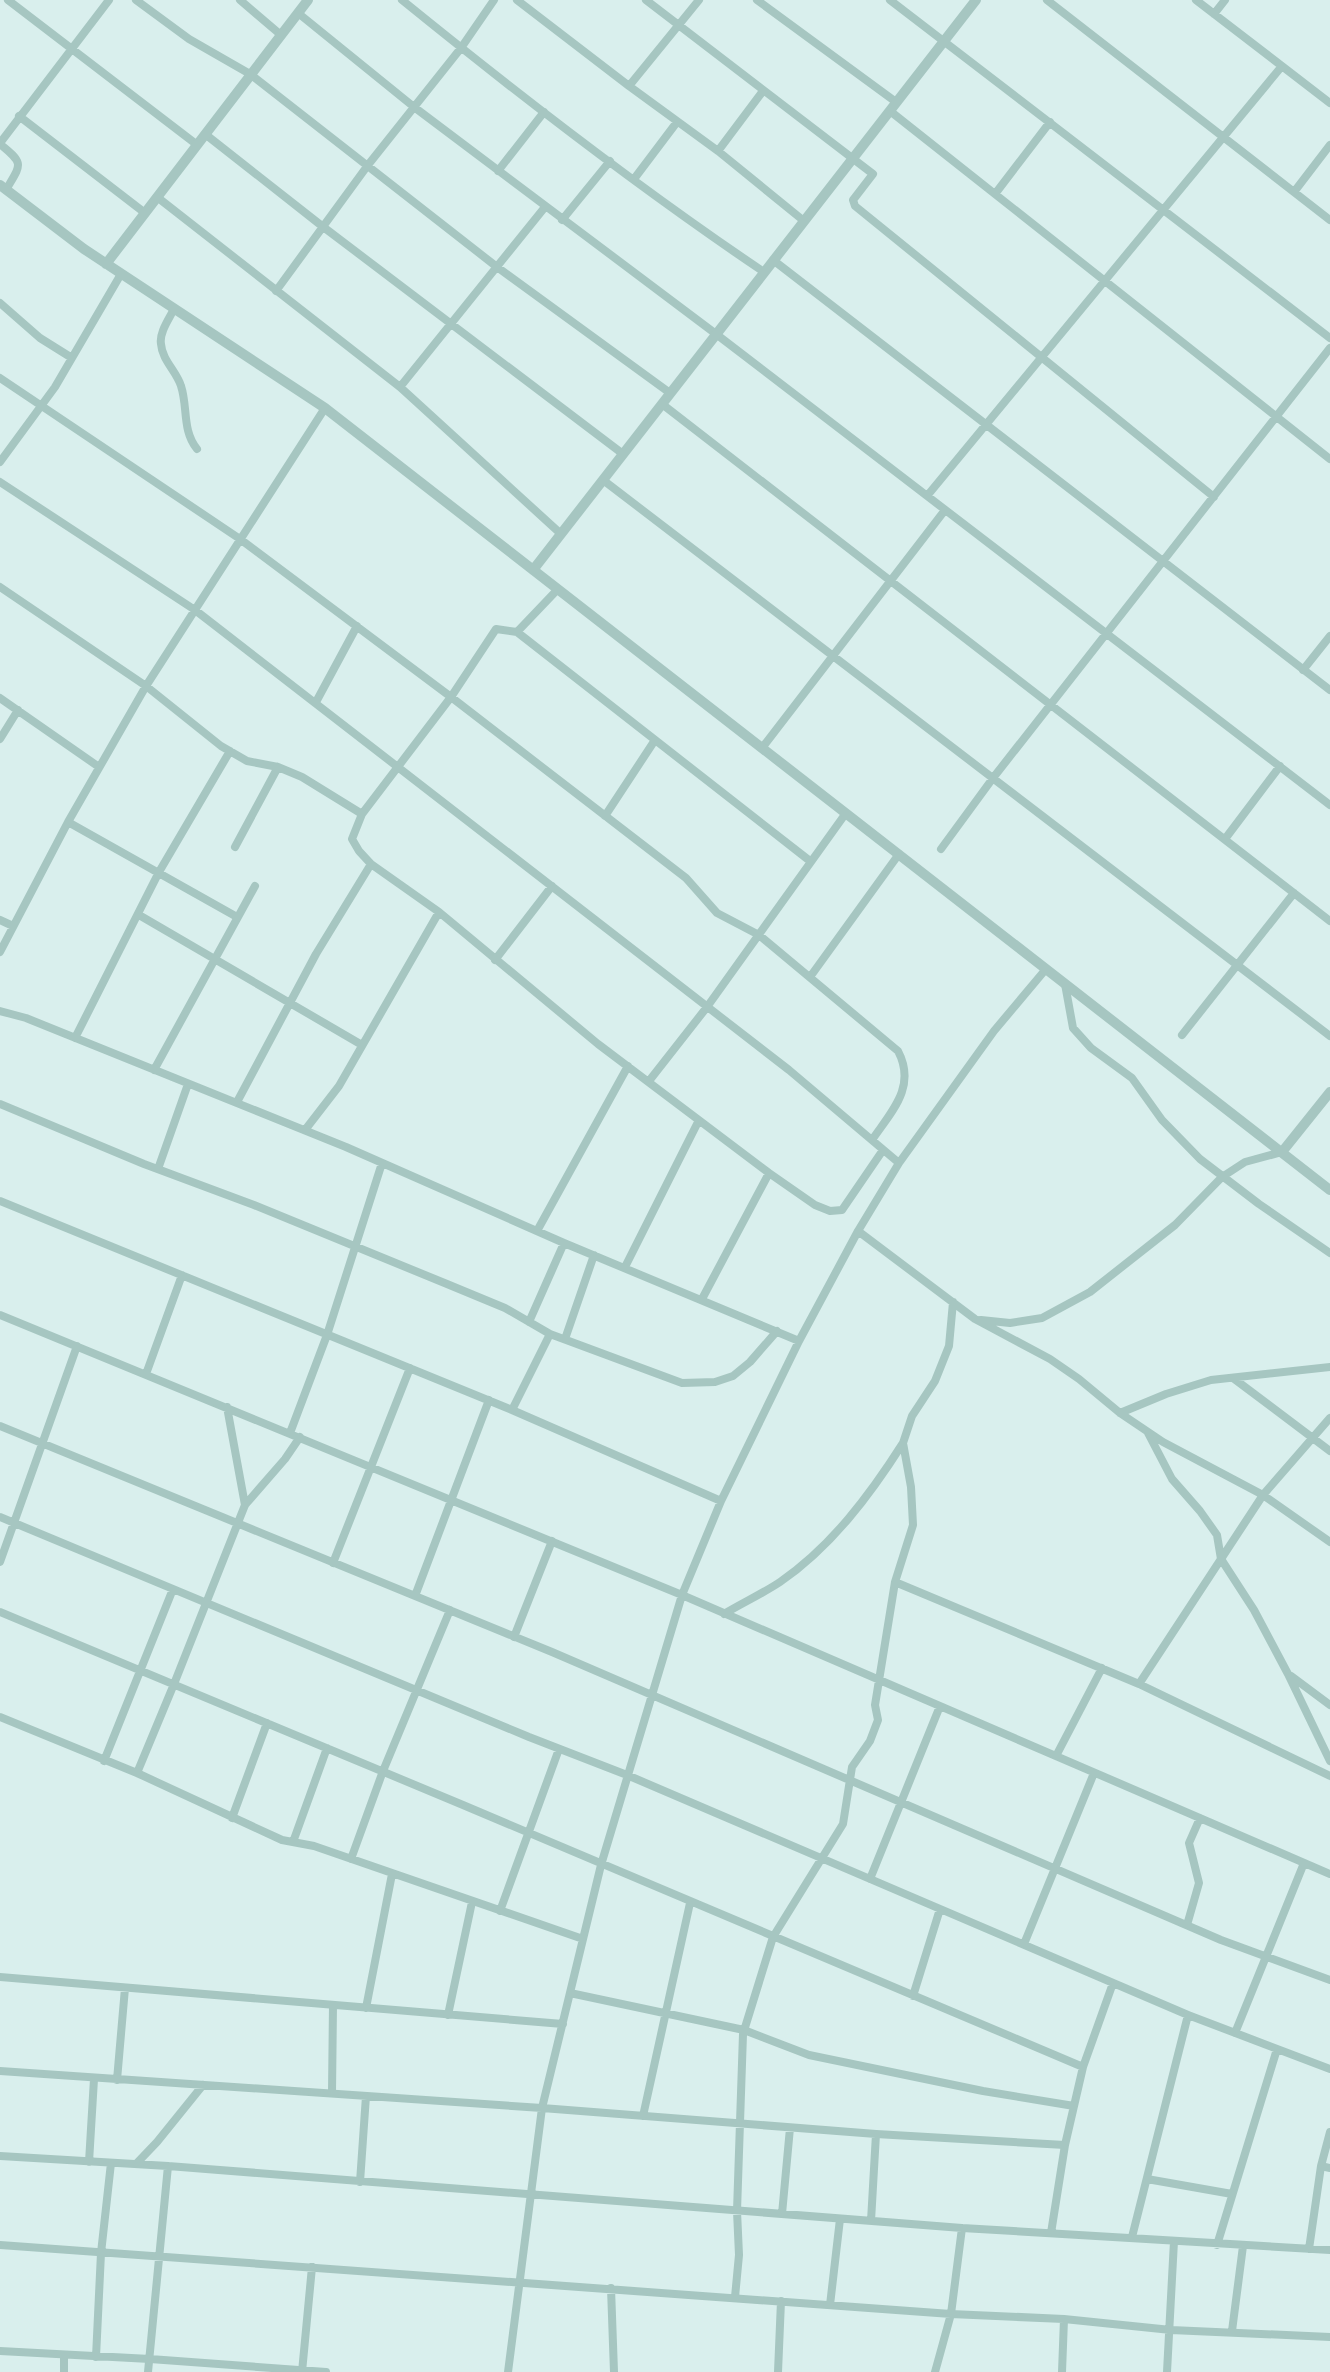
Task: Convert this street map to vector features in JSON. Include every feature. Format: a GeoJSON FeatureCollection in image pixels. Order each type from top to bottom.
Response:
{"type":"FeatureCollection","features":[{"type":"Feature","properties":{"kind":"street"},"geometry":{"type":"LineString","coordinates":[[8,0],[196,144]]}},
{"type":"Feature","properties":{"kind":"street"},"geometry":{"type":"LineString","coordinates":[[109,0],[0,144],[15,156],[18,162],[18,170],[3,188],[106,264],[325,408],[1330,1190]]}},
{"type":"Feature","properties":{"kind":"street"},"geometry":{"type":"LineString","coordinates":[[136,0],[189,39],[250,74],[497,267],[670,393]]}},
{"type":"Feature","properties":{"kind":"street"},"geometry":{"type":"LineString","coordinates":[[240,0],[280,35]]}},
{"type":"Feature","properties":{"kind":"street"},"geometry":{"type":"LineString","coordinates":[[106,264],[308,0]]}},
{"type":"Feature","properties":{"kind":"street"},"geometry":{"type":"LineString","coordinates":[[402,0],[461,48],[681,216],[764,272]]}},
{"type":"Feature","properties":{"kind":"street"},"geometry":{"type":"LineString","coordinates":[[276,291],[368,165],[461,48],[494,0]]}},
{"type":"Feature","properties":{"kind":"street"},"geometry":{"type":"LineString","coordinates":[[517,0],[718,151],[804,221]]}},
{"type":"Feature","properties":{"kind":"street"},"geometry":{"type":"LineString","coordinates":[[646,0],[763,91],[854,157],[873,174],[852,200],[855,207],[1214,497]]}},
{"type":"Feature","properties":{"kind":"street"},"geometry":{"type":"LineString","coordinates":[[629,86],[699,0]]}},
{"type":"Feature","properties":{"kind":"street"},"geometry":{"type":"LineString","coordinates":[[757,0],[893,107],[995,194],[1330,459]]}},
{"type":"Feature","properties":{"kind":"street"},"geometry":{"type":"LineString","coordinates":[[890,0],[1330,338]]}},
{"type":"Feature","properties":{"kind":"street"},"geometry":{"type":"LineString","coordinates":[[533,570],[976,0]]}},
{"type":"Feature","properties":{"kind":"street"},"geometry":{"type":"LineString","coordinates":[[1047,0],[1330,220]]}},
{"type":"Feature","properties":{"kind":"street"},"geometry":{"type":"LineString","coordinates":[[1196,0],[1330,103]]}},
{"type":"Feature","properties":{"kind":"street"},"geometry":{"type":"LineString","coordinates":[[1214,14],[1226,0]]}},
{"type":"Feature","properties":{"kind":"street"},"geometry":{"type":"LineString","coordinates":[[298,14],[414,107],[716,334],[1330,805]]}},
{"type":"Feature","properties":{"kind":"street"},"geometry":{"type":"LineString","coordinates":[[927,496],[1282,66]]}},
{"type":"Feature","properties":{"kind":"street"},"geometry":{"type":"LineString","coordinates":[[718,151],[763,91]]}},
{"type":"Feature","properties":{"kind":"street"},"geometry":{"type":"LineString","coordinates":[[498,171],[544,112]]}},
{"type":"Feature","properties":{"kind":"street"},"geometry":{"type":"LineString","coordinates":[[20,116],[145,213]]}},
{"type":"Feature","properties":{"kind":"street"},"geometry":{"type":"LineString","coordinates":[[634,179],[677,122]]}},
{"type":"Feature","properties":{"kind":"street"},"geometry":{"type":"LineString","coordinates":[[995,194],[1050,122]]}},
{"type":"Feature","properties":{"kind":"street"},"geometry":{"type":"LineString","coordinates":[[205,134],[322,226],[623,454]]}},
{"type":"Feature","properties":{"kind":"street"},"geometry":{"type":"LineString","coordinates":[[1294,192],[1330,145]]}},
{"type":"Feature","properties":{"kind":"street"},"geometry":{"type":"LineString","coordinates":[[562,220],[610,161]]}},
{"type":"Feature","properties":{"kind":"street"},"geometry":{"type":"LineString","coordinates":[[157,197],[400,387],[561,534]]}},
{"type":"Feature","properties":{"kind":"street"},"geometry":{"type":"LineString","coordinates":[[400,387],[545,207]]}},
{"type":"Feature","properties":{"kind":"street"},"geometry":{"type":"LineString","coordinates":[[773,260],[1330,690]]}},
{"type":"Feature","properties":{"kind":"street"},"geometry":{"type":"LineString","coordinates":[[0,462],[42,406],[121,274]]}},
{"type":"Feature","properties":{"kind":"street"},"geometry":{"type":"LineString","coordinates":[[0,303],[40,338],[72,358]]}},
{"type":"Feature","properties":{"kind":"street"},"geometry":{"type":"LineString","coordinates":[[174,309],[160,344],[181,385],[188,433],[197,449]]}},
{"type":"Feature","properties":{"kind":"street"},"geometry":{"type":"LineString","coordinates":[[941,849],[993,778],[1330,348]]}},
{"type":"Feature","properties":{"kind":"street"},"geometry":{"type":"LineString","coordinates":[[0,378],[240,539],[357,626],[686,878],[717,913],[759,935],[898,1051],[902,1058],[905,1083],[902,1095],[872,1140]]}},
{"type":"Feature","properties":{"kind":"street"},"geometry":{"type":"LineString","coordinates":[[662,404],[1330,921]]}},
{"type":"Feature","properties":{"kind":"street"},"geometry":{"type":"LineString","coordinates":[[0,952],[68,822],[146,686],[325,408]]}},
{"type":"Feature","properties":{"kind":"street"},"geometry":{"type":"LineString","coordinates":[[603,480],[1330,1036]]}},
{"type":"Feature","properties":{"kind":"street"},"geometry":{"type":"LineString","coordinates":[[0,482],[195,610],[789,1070],[899,1163]]}},
{"type":"Feature","properties":{"kind":"street"},"geometry":{"type":"LineString","coordinates":[[762,748],[945,510]]}},
{"type":"Feature","properties":{"kind":"street"},"geometry":{"type":"LineString","coordinates":[[0,587],[146,686],[197,729],[230,751],[247,761],[278,767],[302,777],[362,814]]}},
{"type":"Feature","properties":{"kind":"street"},"geometry":{"type":"LineString","coordinates":[[517,632],[558,589]]}},
{"type":"Feature","properties":{"kind":"street"},"geometry":{"type":"LineString","coordinates":[[316,702],[357,626]]}},
{"type":"Feature","properties":{"kind":"street"},"geometry":{"type":"LineString","coordinates":[[810,861],[517,632],[496,628],[451,697],[362,814],[352,839],[371,864],[439,912],[495,960],[628,1066],[815,1205],[838,1212],[844,1208],[884,1150]]}},
{"type":"Feature","properties":{"kind":"street"},"geometry":{"type":"LineString","coordinates":[[1303,670],[1330,636]]}},
{"type":"Feature","properties":{"kind":"street"},"geometry":{"type":"LineString","coordinates":[[0,698],[99,767]]}},
{"type":"Feature","properties":{"kind":"street"},"geometry":{"type":"LineString","coordinates":[[0,740],[18,710]]}},
{"type":"Feature","properties":{"kind":"street"},"geometry":{"type":"LineString","coordinates":[[605,816],[655,740]]}},
{"type":"Feature","properties":{"kind":"street"},"geometry":{"type":"LineString","coordinates":[[75,1038],[159,872],[230,751]]}},
{"type":"Feature","properties":{"kind":"street"},"geometry":{"type":"LineString","coordinates":[[1225,839],[1280,766]]}},
{"type":"Feature","properties":{"kind":"street"},"geometry":{"type":"LineString","coordinates":[[235,847],[278,767]]}},
{"type":"Feature","properties":{"kind":"street"},"geometry":{"type":"LineString","coordinates":[[649,1081],[707,1007],[846,813]]}},
{"type":"Feature","properties":{"kind":"street"},"geometry":{"type":"LineString","coordinates":[[68,822],[237,917]]}},
{"type":"Feature","properties":{"kind":"street"},"geometry":{"type":"LineString","coordinates":[[810,977],[899,854]]}},
{"type":"Feature","properties":{"kind":"street"},"geometry":{"type":"LineString","coordinates":[[237,1102],[316,954],[371,864]]}},
{"type":"Feature","properties":{"kind":"street"},"geometry":{"type":"LineString","coordinates":[[154,1070],[255,886]]}},
{"type":"Feature","properties":{"kind":"street"},"geometry":{"type":"LineString","coordinates":[[495,960],[552,886]]}},
{"type":"Feature","properties":{"kind":"street"},"geometry":{"type":"LineString","coordinates":[[1182,1035],[1294,892]]}},
{"type":"Feature","properties":{"kind":"street"},"geometry":{"type":"LineString","coordinates":[[305,1130],[339,1086],[439,912]]}},
{"type":"Feature","properties":{"kind":"street"},"geometry":{"type":"LineString","coordinates":[[139,915],[362,1045]]}},
{"type":"Feature","properties":{"kind":"street"},"geometry":{"type":"LineString","coordinates":[[0,920],[13,926]]}},
{"type":"Feature","properties":{"kind":"street"},"geometry":{"type":"LineString","coordinates":[[508,2372],[542,2108],[601,1864],[682,1596],[721,1502],[800,1341],[858,1231],[899,1163],[994,1031],[1046,969]]}},
{"type":"Feature","properties":{"kind":"street"},"geometry":{"type":"LineString","coordinates":[[1065,984],[1073,1028],[1091,1048],[1132,1078],[1162,1120],[1200,1159],[1330,1253]]}},
{"type":"Feature","properties":{"kind":"street"},"geometry":{"type":"LineString","coordinates":[[0,1011],[26,1018],[305,1130],[564,1243],[800,1341]]}},
{"type":"Feature","properties":{"kind":"street"},"geometry":{"type":"LineString","coordinates":[[537,1231],[628,1066]]}},
{"type":"Feature","properties":{"kind":"street"},"geometry":{"type":"LineString","coordinates":[[158,1170],[188,1084]]}},
{"type":"Feature","properties":{"kind":"street"},"geometry":{"type":"LineString","coordinates":[[975,1319],[1010,1323],[1042,1318],[1090,1292],[1175,1225],[1222,1177],[1245,1162],[1282,1152],[1330,1092]]}},
{"type":"Feature","properties":{"kind":"street"},"geometry":{"type":"LineString","coordinates":[[0,1104],[158,1170],[254,1205],[505,1308],[550,1334],[682,1383],[697,1384],[733,1377],[750,1362],[777,1331]]}},
{"type":"Feature","properties":{"kind":"street"},"geometry":{"type":"LineString","coordinates":[[625,1268],[699,1120]]}},
{"type":"Feature","properties":{"kind":"street"},"geometry":{"type":"LineString","coordinates":[[290,1433],[327,1335],[382,1163]]}},
{"type":"Feature","properties":{"kind":"street"},"geometry":{"type":"LineString","coordinates":[[702,1299],[769,1173]]}},
{"type":"Feature","properties":{"kind":"street"},"geometry":{"type":"LineString","coordinates":[[0,1201],[489,1400],[721,1502]]}},
{"type":"Feature","properties":{"kind":"street"},"geometry":{"type":"LineString","coordinates":[[858,1231],[975,1319],[1050,1359],[1148,1432],[1197,1461],[1263,1495],[1330,1542]]}},
{"type":"Feature","properties":{"kind":"street"},"geometry":{"type":"LineString","coordinates":[[528,1322],[564,1243]]}},
{"type":"Feature","properties":{"kind":"street"},"geometry":{"type":"LineString","coordinates":[[565,1339],[594,1255]]}},
{"type":"Feature","properties":{"kind":"street"},"geometry":{"type":"LineString","coordinates":[[146,1374],[182,1275]]}},
{"type":"Feature","properties":{"kind":"street"},"geometry":{"type":"LineString","coordinates":[[724,1614],[780,1581],[817,1552],[853,1513],[903,1443],[912,1416],[935,1381],[949,1346],[953,1302]]}},
{"type":"Feature","properties":{"kind":"street"},"geometry":{"type":"LineString","coordinates":[[0,1315],[552,1541],[1330,1874]]}},
{"type":"Feature","properties":{"kind":"street"},"geometry":{"type":"LineString","coordinates":[[512,1410],[550,1334]]}},
{"type":"Feature","properties":{"kind":"street"},"geometry":{"type":"LineString","coordinates":[[0,1562],[12,1522],[43,1444],[76,1346]]}},
{"type":"Feature","properties":{"kind":"street"},"geometry":{"type":"LineString","coordinates":[[1120,1413],[1199,1383],[1330,1367]]}},
{"type":"Feature","properties":{"kind":"street"},"geometry":{"type":"LineString","coordinates":[[333,1563],[410,1368]]}},
{"type":"Feature","properties":{"kind":"street"},"geometry":{"type":"LineString","coordinates":[[1233,1378],[1330,1451]]}},
{"type":"Feature","properties":{"kind":"street"},"geometry":{"type":"LineString","coordinates":[[415,1596],[489,1400]]}},
{"type":"Feature","properties":{"kind":"street"},"geometry":{"type":"LineString","coordinates":[[227,1407],[245,1505]]}},
{"type":"Feature","properties":{"kind":"street"},"geometry":{"type":"LineString","coordinates":[[1139,1684],[1263,1495],[1330,1418]]}},
{"type":"Feature","properties":{"kind":"street"},"geometry":{"type":"LineString","coordinates":[[0,1426],[450,1610],[1187,1925],[1330,1980]]}},
{"type":"Feature","properties":{"kind":"street"},"geometry":{"type":"LineString","coordinates":[[1148,1432],[1172,1479],[1200,1511],[1217,1536],[1221,1559],[1254,1610],[1330,1761]]}},
{"type":"Feature","properties":{"kind":"street"},"geometry":{"type":"LineString","coordinates":[[137,1773],[245,1505],[285,1459],[300,1437]]}},
{"type":"Feature","properties":{"kind":"street"},"geometry":{"type":"LineString","coordinates":[[735,2297],[739,2255],[737,2211],[744,2030],[772,1937],[843,1824],[852,1767],[870,1742],[878,1720],[875,1705],[896,1582],[913,1525],[911,1487],[903,1443]]}},
{"type":"Feature","properties":{"kind":"street"},"geometry":{"type":"LineString","coordinates":[[0,1517],[559,1749],[627,1775],[1188,2015],[1330,2069]]}},
{"type":"Feature","properties":{"kind":"street"},"geometry":{"type":"LineString","coordinates":[[514,1637],[552,1541]]}},
{"type":"Feature","properties":{"kind":"street"},"geometry":{"type":"LineString","coordinates":[[896,1582],[1139,1684],[1330,1776]]}},
{"type":"Feature","properties":{"kind":"street"},"geometry":{"type":"LineString","coordinates":[[104,1761],[174,1589]]}},
{"type":"Feature","properties":{"kind":"street"},"geometry":{"type":"LineString","coordinates":[[351,1859],[383,1771],[450,1610]]}},
{"type":"Feature","properties":{"kind":"street"},"geometry":{"type":"LineString","coordinates":[[0,1612],[1083,2067]]}},
{"type":"Feature","properties":{"kind":"street"},"geometry":{"type":"LineString","coordinates":[[1056,1756],[1102,1668]]}},
{"type":"Feature","properties":{"kind":"street"},"geometry":{"type":"LineString","coordinates":[[1288,1674],[1330,1705]]}},
{"type":"Feature","properties":{"kind":"street"},"geometry":{"type":"LineString","coordinates":[[870,1878],[940,1706]]}},
{"type":"Feature","properties":{"kind":"street"},"geometry":{"type":"LineString","coordinates":[[0,1717],[137,1773],[282,1840],[314,1846],[472,1902],[583,1938]]}},
{"type":"Feature","properties":{"kind":"street"},"geometry":{"type":"LineString","coordinates":[[232,1818],[267,1723]]}},
{"type":"Feature","properties":{"kind":"street"},"geometry":{"type":"LineString","coordinates":[[293,1842],[327,1748]]}},
{"type":"Feature","properties":{"kind":"street"},"geometry":{"type":"LineString","coordinates":[[500,1911],[559,1749]]}},
{"type":"Feature","properties":{"kind":"street"},"geometry":{"type":"LineString","coordinates":[[1024,1944],[1094,1773]]}},
{"type":"Feature","properties":{"kind":"street"},"geometry":{"type":"LineString","coordinates":[[1187,1925],[1200,1883],[1189,1843],[1200,1818]]}},
{"type":"Feature","properties":{"kind":"street"},"geometry":{"type":"LineString","coordinates":[[1235,2033],[1304,1863]]}},
{"type":"Feature","properties":{"kind":"street"},"geometry":{"type":"LineString","coordinates":[[366,2008],[392,1874]]}},
{"type":"Feature","properties":{"kind":"street"},"geometry":{"type":"LineString","coordinates":[[448,2015],[472,1902]]}},
{"type":"Feature","properties":{"kind":"street"},"geometry":{"type":"LineString","coordinates":[[643,2116],[690,1903]]}},
{"type":"Feature","properties":{"kind":"street"},"geometry":{"type":"LineString","coordinates":[[913,1996],[940,1909]]}},
{"type":"Feature","properties":{"kind":"street"},"geometry":{"type":"LineString","coordinates":[[0,1977],[563,2024]]}},
{"type":"Feature","properties":{"kind":"street"},"geometry":{"type":"LineString","coordinates":[[1052,2233],[1065,2145],[1083,2067],[1113,1983]]}},
{"type":"Feature","properties":{"kind":"street"},"geometry":{"type":"LineString","coordinates":[[117,2080],[125,1988]]}},
{"type":"Feature","properties":{"kind":"street"},"geometry":{"type":"LineString","coordinates":[[570,1993],[744,2030],[809,2055],[983,2091],[1074,2106]]}},
{"type":"Feature","properties":{"kind":"street"},"geometry":{"type":"LineString","coordinates":[[332,2093],[333,2005]]}},
{"type":"Feature","properties":{"kind":"street"},"geometry":{"type":"LineString","coordinates":[[1132,2237],[1188,2015]]}},
{"type":"Feature","properties":{"kind":"street"},"geometry":{"type":"LineString","coordinates":[[1217,2245],[1277,2049]]}},
{"type":"Feature","properties":{"kind":"street"},"geometry":{"type":"LineString","coordinates":[[0,2071],[542,2108],[876,2134],[1065,2145]]}},
{"type":"Feature","properties":{"kind":"street"},"geometry":{"type":"LineString","coordinates":[[89,2162],[94,2079]]}},
{"type":"Feature","properties":{"kind":"street"},"geometry":{"type":"LineString","coordinates":[[136,2164],[203,2085]]}},
{"type":"Feature","properties":{"kind":"street"},"geometry":{"type":"LineString","coordinates":[[360,2182],[366,2096]]}},
{"type":"Feature","properties":{"kind":"street"},"geometry":{"type":"LineString","coordinates":[[782,2214],[790,2128]]}},
{"type":"Feature","properties":{"kind":"street"},"geometry":{"type":"LineString","coordinates":[[1309,2249],[1326,2167],[1330,2132]]}},
{"type":"Feature","properties":{"kind":"street"},"geometry":{"type":"LineString","coordinates":[[871,2221],[876,2134]]}},
{"type":"Feature","properties":{"kind":"street"},"geometry":{"type":"LineString","coordinates":[[0,2156],[168,2166],[962,2228],[1330,2250]]}},
{"type":"Feature","properties":{"kind":"street"},"geometry":{"type":"LineString","coordinates":[[96,2357],[102,2253],[111,2163]]}},
{"type":"Feature","properties":{"kind":"street"},"geometry":{"type":"LineString","coordinates":[[148,2372],[161,2257],[168,2166]]}},
{"type":"Feature","properties":{"kind":"street"},"geometry":{"type":"LineString","coordinates":[[1147,2179],[1232,2194]]}},
{"type":"Feature","properties":{"kind":"street"},"geometry":{"type":"LineString","coordinates":[[830,2304],[840,2219]]}},
{"type":"Feature","properties":{"kind":"street"},"geometry":{"type":"LineString","coordinates":[[935,2372],[951,2314],[962,2228]]}},
{"type":"Feature","properties":{"kind":"street"},"geometry":{"type":"LineString","coordinates":[[1167,2372],[1174,2241]]}},
{"type":"Feature","properties":{"kind":"street"},"geometry":{"type":"LineString","coordinates":[[0,2245],[951,2314],[1064,2319],[1171,2330],[1330,2337]]}},
{"type":"Feature","properties":{"kind":"street"},"geometry":{"type":"LineString","coordinates":[[1232,2331],[1243,2246]]}},
{"type":"Feature","properties":{"kind":"street"},"geometry":{"type":"LineString","coordinates":[[302,2371],[312,2267]]}},
{"type":"Feature","properties":{"kind":"street"},"geometry":{"type":"LineString","coordinates":[[611,2288],[614,2372]]}},
{"type":"Feature","properties":{"kind":"street"},"geometry":{"type":"LineString","coordinates":[[778,2372],[781,2301]]}},
{"type":"Feature","properties":{"kind":"street"},"geometry":{"type":"LineString","coordinates":[[1062,2372],[1064,2319]]}},
{"type":"Feature","properties":{"kind":"street"},"geometry":{"type":"LineString","coordinates":[[0,2351],[150,2359],[220,2369],[326,2372]]}},
{"type":"Feature","properties":{"kind":"street"},"geometry":{"type":"LineString","coordinates":[[64,2355],[64,2372]]}}]}
